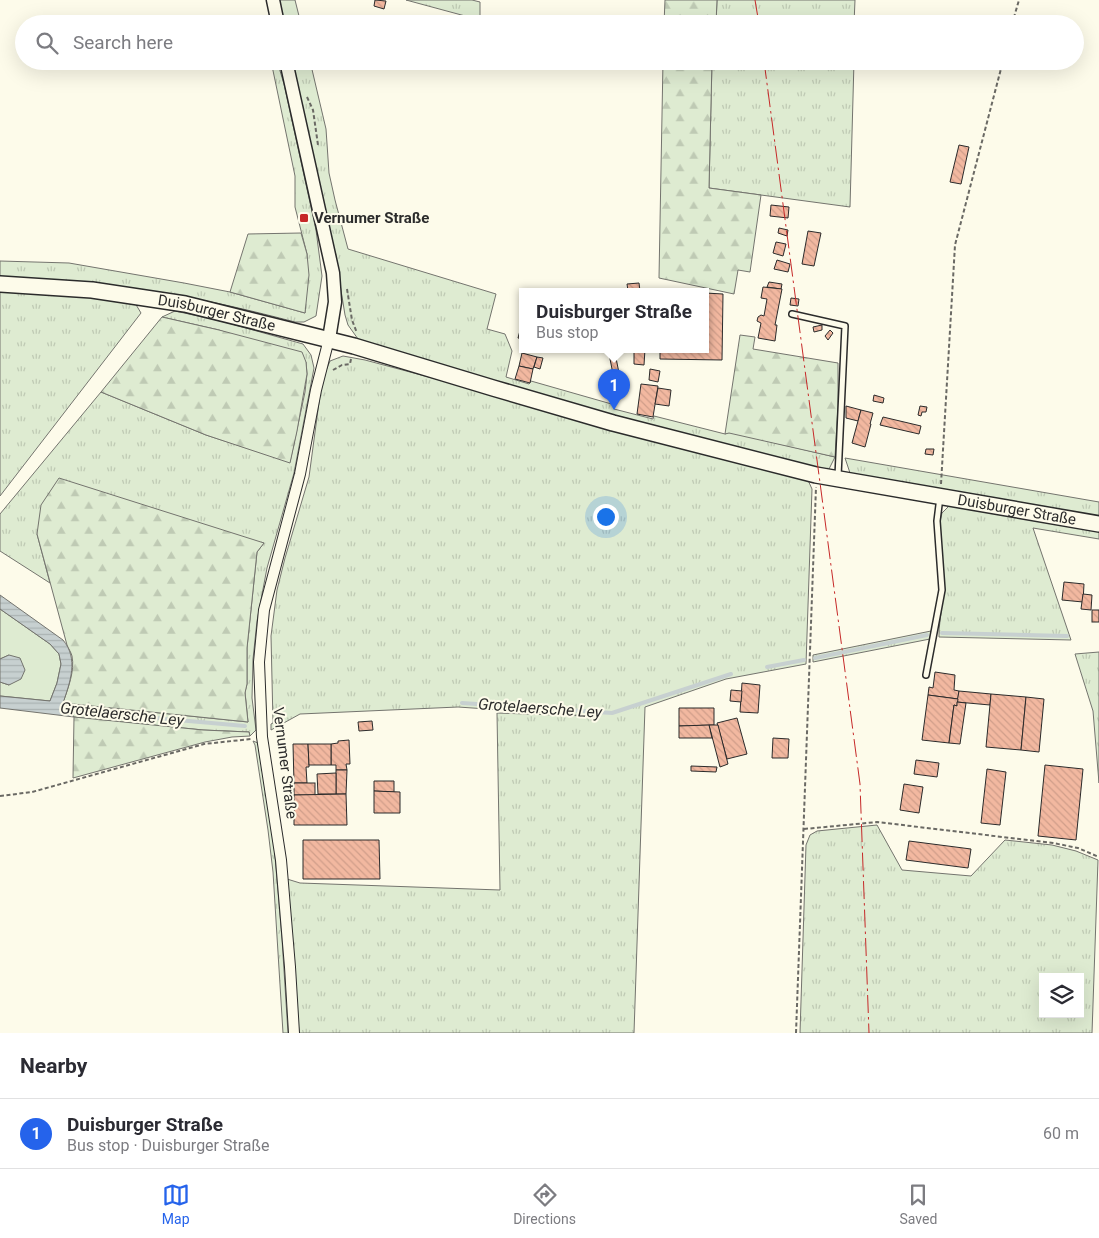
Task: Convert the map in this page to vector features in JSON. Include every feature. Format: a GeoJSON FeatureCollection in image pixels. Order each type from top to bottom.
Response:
{"type":"FeatureCollection","features":[{"type":"Feature","properties":{"kind":"main road","name":"Duisburger Straße"},"geometry":{"type":"LineString","coordinates":[[0,284],[92,290],[185,304],[329,339],[613,423],[816,475],[1099,524]]}},
{"type":"Feature","properties":{"kind":"street"},"geometry":{"type":"LineString","coordinates":[[273,0],[276,15]]}},
{"type":"Feature","properties":{"kind":"street","name":"Vernumer Straße"},"geometry":{"type":"LineString","coordinates":[[288,70],[333,273],[335,302],[300,474],[264,610],[259,662],[262,736],[281,860],[294,1033]]}},
{"type":"Feature","properties":{"kind":"lane"},"geometry":{"type":"LineString","coordinates":[[792,314],[845,326],[838,479]]}},
{"type":"Feature","properties":{"kind":"lane"},"geometry":{"type":"LineString","coordinates":[[926,675],[942,590],[937,521],[940,497]]}},
{"type":"Feature","properties":{"kind":"path"},"geometry":{"type":"LineString","coordinates":[[1014,15],[1018,0]]}},
{"type":"Feature","properties":{"kind":"path"},"geometry":{"type":"LineString","coordinates":[[940,497],[955,245],[1001,70]]}},
{"type":"Feature","properties":{"kind":"path"},"geometry":{"type":"LineString","coordinates":[[332,370],[342,365],[350,364],[354,346]]}},
{"type":"Feature","properties":{"kind":"path"},"geometry":{"type":"LineString","coordinates":[[796,1033],[816,475]]}},
{"type":"Feature","properties":{"kind":"path"},"geometry":{"type":"LineString","coordinates":[[0,796],[32,792],[204,744],[262,736]]}},
{"type":"Feature","properties":{"kind":"path"},"geometry":{"type":"LineString","coordinates":[[804,828],[877,822],[1053,843],[1078,848],[1099,857]]}},
{"type":"Feature","properties":{"kind":"green space"},"geometry":{"type":"Polygon","coordinates":[[[278,0],[295,0],[299,15],[282,15],[278,0]]]}},
{"type":"Feature","properties":{"kind":"green space"},"geometry":{"type":"Polygon","coordinates":[[[406,0],[472,0],[480,2],[480,15],[462,15],[406,0]]]}},
{"type":"Feature","properties":{"kind":"green space"},"geometry":{"type":"Polygon","coordinates":[[[665,0],[717,0],[716,15],[664,15],[665,0]]]}},
{"type":"Feature","properties":{"kind":"green space"},"geometry":{"type":"Polygon","coordinates":[[[717,0],[855,0],[854,15],[716,15],[717,0]]]}},
{"type":"Feature","properties":{"kind":"green space"},"geometry":{"type":"Polygon","coordinates":[[[273,70],[280,70],[284,84],[316,230],[322,276],[316,316],[304,322],[295,322],[216,303],[126,288],[0,279],[0,261],[69,263],[230,292],[305,313],[307,254],[295,207],[295,176],[273,70]]]}},
{"type":"Feature","properties":{"kind":"green space"},"geometry":{"type":"Polygon","coordinates":[[[294,70],[312,70],[326,129],[329,173],[348,249],[496,294],[487,329],[505,334],[512,351],[506,377],[529,384],[531,381],[615,405],[614,409],[653,419],[654,416],[725,434],[729,432],[835,457],[828,471],[513,388],[358,339],[348,325],[345,315],[339,278],[295,81],[294,70]]]}},
{"type":"Feature","properties":{"kind":"green space"},"geometry":{"type":"Polygon","coordinates":[[[663,70],[712,70],[709,188],[761,195],[750,272],[738,270],[734,294],[659,278],[663,70]]]}},
{"type":"Feature","properties":{"kind":"green space"},"geometry":{"type":"Polygon","coordinates":[[[712,70],[854,70],[850,207],[709,188],[712,70]]]}},
{"type":"Feature","properties":{"kind":"green space"},"geometry":{"type":"Polygon","coordinates":[[[301,233],[307,254],[309,275],[305,313],[230,292],[248,234],[301,233]]]}},
{"type":"Feature","properties":{"kind":"green space"},"geometry":{"type":"Polygon","coordinates":[[[0,290],[66,293],[135,303],[141,313],[0,496],[0,290]]]}},
{"type":"Feature","properties":{"kind":"green space"},"geometry":{"type":"Polygon","coordinates":[[[175,311],[221,321],[303,344],[311,355],[314,368],[294,473],[267,568],[257,621],[253,659],[252,698],[256,730],[250,736],[249,732],[203,730],[74,717],[63,703],[248,722],[245,692],[247,684],[247,648],[257,552],[264,543],[37,534],[50,583],[0,551],[0,514],[101,392],[206,435],[290,462],[305,392],[306,362],[219,330],[162,317],[175,311]]]}},
{"type":"Feature","properties":{"kind":"green space"},"geometry":{"type":"Polygon","coordinates":[[[162,317],[302,352],[306,362],[307,374],[290,463],[206,435],[101,392],[162,317]]]}},
{"type":"Feature","properties":{"kind":"green space"},"geometry":{"type":"Polygon","coordinates":[[[740,335],[755,337],[753,349],[838,363],[835,457],[729,433],[725,434],[740,335]]]}},
{"type":"Feature","properties":{"kind":"green space"},"geometry":{"type":"Polygon","coordinates":[[[343,356],[365,360],[807,478],[812,489],[806,664],[726,679],[645,707],[634,1033],[299,1033],[287,879],[300,883],[500,890],[497,713],[588,716],[458,707],[300,714],[271,730],[271,724],[273,723],[271,636],[277,590],[309,477],[322,380],[330,361],[343,356]]]}},
{"type":"Feature","properties":{"kind":"green space"},"geometry":{"type":"Polygon","coordinates":[[[845,458],[1099,502],[1099,517],[851,476],[845,458]]]}},
{"type":"Feature","properties":{"kind":"green space"},"geometry":{"type":"Polygon","coordinates":[[[59,478],[264,543],[257,552],[247,648],[247,684],[245,693],[248,722],[63,703],[72,674],[73,662],[37,534],[41,505],[59,478]]]}},
{"type":"Feature","properties":{"kind":"green space"},"geometry":{"type":"Polygon","coordinates":[[[951,504],[1099,530],[1099,539],[1033,528],[1071,640],[939,637],[944,586],[940,521],[942,513],[951,504]]]}},
{"type":"Feature","properties":{"kind":"green space"},"geometry":{"type":"Polygon","coordinates":[[[0,609],[50,644],[59,654],[61,664],[57,683],[50,701],[0,696],[0,682],[9,685],[9,655],[0,659],[0,609]]]}},
{"type":"Feature","properties":{"kind":"green space"},"geometry":{"type":"Polygon","coordinates":[[[931,631],[930,639],[813,662],[813,655],[931,631]]]}},
{"type":"Feature","properties":{"kind":"green space"},"geometry":{"type":"Polygon","coordinates":[[[1099,652],[1099,783],[1093,711],[1075,654],[1099,652]]]}},
{"type":"Feature","properties":{"kind":"green space"},"geometry":{"type":"Polygon","coordinates":[[[74,717],[203,730],[249,732],[250,736],[205,742],[73,778],[74,717]]]}},
{"type":"Feature","properties":{"kind":"green space"},"geometry":{"type":"Polygon","coordinates":[[[253,741],[258,743],[274,845],[288,1033],[283,1033],[273,872],[253,741]]]}},
{"type":"Feature","properties":{"kind":"green space"},"geometry":{"type":"Polygon","coordinates":[[[877,825],[902,870],[971,876],[1005,840],[1052,845],[1076,851],[1098,860],[1092,1033],[800,1033],[806,845],[810,835],[817,831],[877,825]]]}},
{"type":"Feature","properties":{"kind":"shaded area"},"geometry":{"type":"Polygon","coordinates":[[[0,595],[63,640],[68,647],[71,655],[72,671],[63,703],[74,717],[0,708],[0,696],[50,701],[57,683],[61,664],[59,654],[50,644],[0,609],[0,595]]]}},
{"type":"Feature","properties":{"kind":"shaded area"},"geometry":{"type":"Polygon","coordinates":[[[9,655],[20,658],[25,670],[21,679],[9,685],[0,682],[0,659],[9,655]]]}},
{"type":"Feature","properties":{"kind":"building"},"geometry":{"type":"Polygon","coordinates":[[[375,0],[386,1],[384,9],[374,6],[375,0]]]}},
{"type":"Feature","properties":{"kind":"building"},"geometry":{"type":"Polygon","coordinates":[[[959,145],[969,147],[961,184],[950,182],[959,145]]]}},
{"type":"Feature","properties":{"kind":"building"},"geometry":{"type":"Polygon","coordinates":[[[771,205],[789,207],[788,218],[770,216],[771,205]]]}},
{"type":"Feature","properties":{"kind":"building"},"geometry":{"type":"Polygon","coordinates":[[[779,228],[788,230],[787,236],[778,233],[779,228]]]}},
{"type":"Feature","properties":{"kind":"building"},"geometry":{"type":"Polygon","coordinates":[[[808,231],[821,233],[814,266],[802,264],[808,231]]]}},
{"type":"Feature","properties":{"kind":"building"},"geometry":{"type":"Polygon","coordinates":[[[776,242],[786,244],[783,256],[773,253],[776,242]]]}},
{"type":"Feature","properties":{"kind":"building"},"geometry":{"type":"Polygon","coordinates":[[[777,260],[790,264],[788,272],[774,269],[777,260]]]}},
{"type":"Feature","properties":{"kind":"building"},"geometry":{"type":"Polygon","coordinates":[[[769,282],[782,284],[781,289],[767,287],[769,282]]]}},
{"type":"Feature","properties":{"kind":"building"},"geometry":{"type":"Polygon","coordinates":[[[639,283],[640,288],[628,288],[627,284],[639,283]]]}},
{"type":"Feature","properties":{"kind":"building"},"geometry":{"type":"Polygon","coordinates":[[[763,287],[782,289],[775,325],[777,325],[775,341],[758,338],[761,323],[757,321],[758,317],[764,316],[767,299],[761,298],[763,287]]]}},
{"type":"Feature","properties":{"kind":"building"},"geometry":{"type":"Polygon","coordinates":[[[709,293],[723,294],[722,360],[660,359],[660,353],[709,353],[709,293]]]}},
{"type":"Feature","properties":{"kind":"building"},"geometry":{"type":"Polygon","coordinates":[[[791,298],[799,299],[798,306],[790,305],[791,298]]]}},
{"type":"Feature","properties":{"kind":"building"},"geometry":{"type":"Polygon","coordinates":[[[822,325],[822,330],[814,332],[813,327],[822,325]]]}},
{"type":"Feature","properties":{"kind":"building"},"geometry":{"type":"Polygon","coordinates":[[[830,330],[833,333],[828,340],[825,336],[830,330]]]}},
{"type":"Feature","properties":{"kind":"building"},"geometry":{"type":"Polygon","coordinates":[[[522,353],[537,357],[533,369],[519,366],[522,353]]]}},
{"type":"Feature","properties":{"kind":"building"},"geometry":{"type":"Polygon","coordinates":[[[615,353],[619,373],[613,374],[609,354],[615,353]]]}},
{"type":"Feature","properties":{"kind":"building"},"geometry":{"type":"Polygon","coordinates":[[[634,353],[645,353],[644,365],[634,364],[634,353]]]}},
{"type":"Feature","properties":{"kind":"building"},"geometry":{"type":"Polygon","coordinates":[[[537,357],[543,358],[540,369],[534,367],[537,357]]]}},
{"type":"Feature","properties":{"kind":"building"},"geometry":{"type":"Polygon","coordinates":[[[519,366],[533,369],[530,383],[515,379],[519,366]]]}},
{"type":"Feature","properties":{"kind":"building"},"geometry":{"type":"Polygon","coordinates":[[[650,369],[660,371],[658,382],[649,380],[650,369]]]}},
{"type":"Feature","properties":{"kind":"building"},"geometry":{"type":"Polygon","coordinates":[[[641,384],[658,386],[653,417],[637,414],[641,384]]]}},
{"type":"Feature","properties":{"kind":"building"},"geometry":{"type":"Polygon","coordinates":[[[658,388],[671,390],[669,406],[655,404],[658,388]]]}},
{"type":"Feature","properties":{"kind":"building"},"geometry":{"type":"Polygon","coordinates":[[[874,395],[884,398],[883,403],[873,401],[874,395]]]}},
{"type":"Feature","properties":{"kind":"building"},"geometry":{"type":"Polygon","coordinates":[[[846,406],[861,410],[858,421],[846,418],[846,406]]]}},
{"type":"Feature","properties":{"kind":"building"},"geometry":{"type":"Polygon","coordinates":[[[920,406],[927,407],[926,412],[922,412],[921,416],[918,415],[920,406]]]}},
{"type":"Feature","properties":{"kind":"building"},"geometry":{"type":"Polygon","coordinates":[[[861,410],[873,413],[865,447],[852,443],[861,410]]]}},
{"type":"Feature","properties":{"kind":"building"},"geometry":{"type":"Polygon","coordinates":[[[883,417],[921,426],[919,434],[880,425],[883,417]]]}},
{"type":"Feature","properties":{"kind":"building"},"geometry":{"type":"Polygon","coordinates":[[[926,449],[934,449],[933,455],[925,454],[926,449]]]}},
{"type":"Feature","properties":{"kind":"building"},"geometry":{"type":"Polygon","coordinates":[[[1064,582],[1084,584],[1083,602],[1062,600],[1064,582]]]}},
{"type":"Feature","properties":{"kind":"building"},"geometry":{"type":"Polygon","coordinates":[[[1083,594],[1092,595],[1091,610],[1081,609],[1083,594]]]}},
{"type":"Feature","properties":{"kind":"building"},"geometry":{"type":"Polygon","coordinates":[[[1092,610],[1099,610],[1099,622],[1092,622],[1092,610]]]}},
{"type":"Feature","properties":{"kind":"building"},"geometry":{"type":"Polygon","coordinates":[[[935,672],[955,675],[954,690],[959,691],[958,699],[928,695],[929,687],[933,688],[935,672]]]}},
{"type":"Feature","properties":{"kind":"building"},"geometry":{"type":"Polygon","coordinates":[[[742,683],[760,685],[758,713],[740,712],[742,683]]]}},
{"type":"Feature","properties":{"kind":"building"},"geometry":{"type":"Polygon","coordinates":[[[731,690],[742,691],[741,702],[730,701],[731,690]]]}},
{"type":"Feature","properties":{"kind":"building"},"geometry":{"type":"Polygon","coordinates":[[[959,691],[991,694],[990,705],[957,702],[959,691]]]}},
{"type":"Feature","properties":{"kind":"building"},"geometry":{"type":"Polygon","coordinates":[[[991,694],[1026,697],[1021,750],[986,747],[991,694]]]}},
{"type":"Feature","properties":{"kind":"building"},"geometry":{"type":"Polygon","coordinates":[[[928,695],[958,699],[957,706],[954,705],[949,743],[922,740],[928,695]]]}},
{"type":"Feature","properties":{"kind":"building"},"geometry":{"type":"Polygon","coordinates":[[[1026,697],[1044,699],[1039,752],[1021,750],[1026,697]]]}},
{"type":"Feature","properties":{"kind":"building"},"geometry":{"type":"Polygon","coordinates":[[[957,702],[966,703],[960,744],[949,743],[954,705],[957,706],[957,702]]]}},
{"type":"Feature","properties":{"kind":"building"},"geometry":{"type":"Polygon","coordinates":[[[679,708],[714,708],[714,725],[679,726],[679,708]]]}},
{"type":"Feature","properties":{"kind":"building"},"geometry":{"type":"Polygon","coordinates":[[[737,718],[747,754],[727,759],[717,723],[737,718]]]}},
{"type":"Feature","properties":{"kind":"building"},"geometry":{"type":"Polygon","coordinates":[[[372,721],[373,730],[359,731],[358,722],[372,721]]]}},
{"type":"Feature","properties":{"kind":"building"},"geometry":{"type":"Polygon","coordinates":[[[709,725],[718,725],[728,764],[720,767],[709,725]]]}},
{"type":"Feature","properties":{"kind":"building"},"geometry":{"type":"Polygon","coordinates":[[[709,725],[712,738],[679,738],[679,726],[709,725]]]}},
{"type":"Feature","properties":{"kind":"building"},"geometry":{"type":"Polygon","coordinates":[[[773,738],[789,739],[788,758],[772,758],[773,738]]]}},
{"type":"Feature","properties":{"kind":"building"},"geometry":{"type":"Polygon","coordinates":[[[349,740],[350,764],[346,764],[347,770],[336,770],[336,765],[331,765],[331,744],[349,740]]]}},
{"type":"Feature","properties":{"kind":"building"},"geometry":{"type":"Polygon","coordinates":[[[293,744],[308,744],[309,767],[306,767],[307,783],[294,783],[293,744]]]}},
{"type":"Feature","properties":{"kind":"building"},"geometry":{"type":"Polygon","coordinates":[[[308,744],[331,744],[331,765],[309,765],[308,744]]]}},
{"type":"Feature","properties":{"kind":"building"},"geometry":{"type":"Polygon","coordinates":[[[916,760],[939,763],[937,777],[914,774],[916,760]]]}},
{"type":"Feature","properties":{"kind":"building"},"geometry":{"type":"Polygon","coordinates":[[[1045,765],[1083,769],[1076,840],[1038,836],[1045,765]]]}},
{"type":"Feature","properties":{"kind":"building"},"geometry":{"type":"Polygon","coordinates":[[[691,766],[717,767],[716,772],[691,771],[691,766]]]}},
{"type":"Feature","properties":{"kind":"building"},"geometry":{"type":"Polygon","coordinates":[[[987,769],[1006,772],[1000,825],[981,823],[987,769]]]}},
{"type":"Feature","properties":{"kind":"building"},"geometry":{"type":"Polygon","coordinates":[[[336,770],[347,770],[346,794],[336,794],[336,770]]]}},
{"type":"Feature","properties":{"kind":"building"},"geometry":{"type":"Polygon","coordinates":[[[336,773],[336,794],[318,794],[317,774],[336,773]]]}},
{"type":"Feature","properties":{"kind":"building"},"geometry":{"type":"Polygon","coordinates":[[[374,781],[394,781],[394,792],[374,791],[374,781]]]}},
{"type":"Feature","properties":{"kind":"building"},"geometry":{"type":"Polygon","coordinates":[[[294,783],[315,783],[315,795],[294,795],[294,783]]]}},
{"type":"Feature","properties":{"kind":"building"},"geometry":{"type":"Polygon","coordinates":[[[904,784],[923,787],[919,813],[900,810],[904,784]]]}},
{"type":"Feature","properties":{"kind":"building"},"geometry":{"type":"Polygon","coordinates":[[[374,791],[400,792],[400,813],[374,813],[374,791]]]}},
{"type":"Feature","properties":{"kind":"building"},"geometry":{"type":"Polygon","coordinates":[[[346,794],[347,825],[294,825],[294,795],[346,794]]]}},
{"type":"Feature","properties":{"kind":"building"},"geometry":{"type":"Polygon","coordinates":[[[303,840],[379,840],[380,879],[303,879],[303,840]]]}},
{"type":"Feature","properties":{"kind":"building"},"geometry":{"type":"Polygon","coordinates":[[[909,841],[971,849],[968,868],[906,860],[909,841]]]}},
{"type":"Feature","properties":{"kind":"waterway","name":"Grotelaersche Ley"},"geometry":{"type":"LineString","coordinates":[[942,633],[1067,636]]}},
{"type":"Feature","properties":{"kind":"waterway","name":"Grotelaersche Ley"},"geometry":{"type":"LineString","coordinates":[[815,658],[927,635]]}},
{"type":"Feature","properties":{"kind":"waterway","name":"Grotelaersche Ley"},"geometry":{"type":"LineString","coordinates":[[767,667],[804,660]]}},
{"type":"Feature","properties":{"kind":"waterway","name":"Grotelaersche Ley"},"geometry":{"type":"LineString","coordinates":[[462,703],[612,713],[731,674]]}},
{"type":"Feature","properties":{"kind":"waterway","name":"Grotelaersche Ley"},"geometry":{"type":"LineString","coordinates":[[65,710],[245,726]]}},
{"type":"Feature","properties":{"kind":"power"},"geometry":{"type":"LineString","coordinates":[[755,0],[758,15]]}},
{"type":"Feature","properties":{"kind":"power"},"geometry":{"type":"LineString","coordinates":[[765,70],[860,784],[869,1033]]}},
{"type":"Feature","properties":{"kind":"place","name":"Vernumer Straße"},"geometry":{"type":"Point","coordinates":[304,218]}},
{"type":"Feature","properties":{"kind":"place","name":"Duisburger Straße"},"geometry":{"type":"Point","coordinates":[614,410]}}]}
